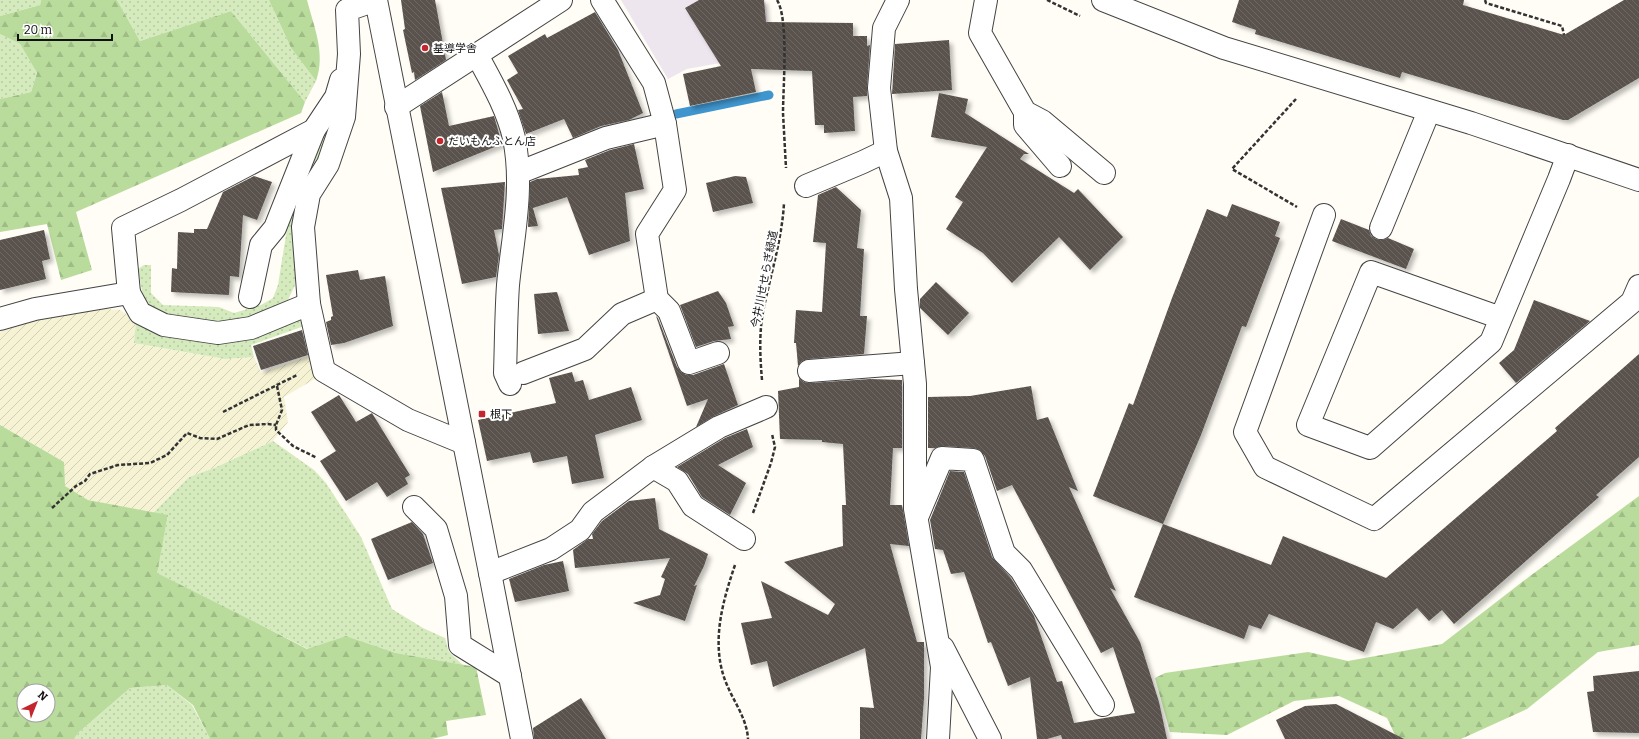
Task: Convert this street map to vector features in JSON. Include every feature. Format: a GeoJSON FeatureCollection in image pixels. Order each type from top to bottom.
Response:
{"type":"FeatureCollection","features":[{"type":"Feature","properties":{"kind":"street"},"geometry":{"type":"LineString","coordinates":[[464,443],[408,420],[324,371],[309,304],[303,227],[309,194],[328,164],[344,117],[349,54],[347,10],[376,0],[396,107],[464,443],[490,573],[522,739]]}},
{"type":"Feature","properties":{"kind":"street"},"geometry":{"type":"LineString","coordinates":[[396,107],[561,0]]}},
{"type":"Feature","properties":{"kind":"street"},"geometry":{"type":"LineString","coordinates":[[602,0],[654,83],[665,124],[675,190],[647,234],[657,299],[669,311],[689,363],[718,353]]}},
{"type":"Feature","properties":{"kind":"street"},"geometry":{"type":"LineString","coordinates":[[898,0],[884,28],[879,88],[886,151],[901,198],[906,289],[915,384],[915,509],[942,667],[938,739]]}},
{"type":"Feature","properties":{"kind":"street"},"geometry":{"type":"LineString","coordinates":[[986,0],[980,33],[1025,112],[1025,125],[1060,166]]}},
{"type":"Feature","properties":{"kind":"street"},"geometry":{"type":"LineString","coordinates":[[1103,0],[1224,48],[1568,155],[1639,180]]}},
{"type":"Feature","properties":{"kind":"street"},"geometry":{"type":"LineString","coordinates":[[250,297],[261,245],[275,228],[314,130],[336,97],[349,54]]}},
{"type":"Feature","properties":{"kind":"street"},"geometry":{"type":"LineString","coordinates":[[477,55],[500,99],[506,114],[513,136],[518,173],[519,195],[508,302],[505,373],[516,379],[585,348],[622,314],[657,299]]}},
{"type":"Feature","properties":{"kind":"street"},"geometry":{"type":"LineString","coordinates":[[1381,228],[1429,111]]}},
{"type":"Feature","properties":{"kind":"street"},"geometry":{"type":"LineString","coordinates":[[1025,112],[1042,121],[1104,173]]}},
{"type":"Feature","properties":{"kind":"street"},"geometry":{"type":"LineString","coordinates":[[518,173],[606,138],[665,124]]}},
{"type":"Feature","properties":{"kind":"street"},"geometry":{"type":"LineString","coordinates":[[309,304],[251,328],[218,332],[164,325],[140,313],[129,293],[122,228],[181,200],[314,130]]}},
{"type":"Feature","properties":{"kind":"street"},"geometry":{"type":"LineString","coordinates":[[806,186],[886,151]]}},
{"type":"Feature","properties":{"kind":"street"},"geometry":{"type":"LineString","coordinates":[[1501,318],[1371,272],[1308,425],[1370,448],[1491,342],[1501,318],[1568,155]]}},
{"type":"Feature","properties":{"kind":"street"},"geometry":{"type":"LineString","coordinates":[[1324,215],[1245,432],[1265,467],[1374,518],[1632,302],[1639,286]]}},
{"type":"Feature","properties":{"kind":"street"},"geometry":{"type":"LineString","coordinates":[[0,319],[35,309],[129,293]]}},
{"type":"Feature","properties":{"kind":"street"},"geometry":{"type":"LineString","coordinates":[[809,371],[913,363]]}},
{"type":"Feature","properties":{"kind":"street"},"geometry":{"type":"LineString","coordinates":[[490,573],[551,549],[580,530],[593,512],[653,467],[719,427],[766,407]]}},
{"type":"Feature","properties":{"kind":"street"},"geometry":{"type":"LineString","coordinates":[[916,520],[942,458],[973,460],[1004,553],[1021,570],[1103,705]]}},
{"type":"Feature","properties":{"kind":"street"},"geometry":{"type":"LineString","coordinates":[[653,467],[677,481],[693,506],[744,539]]}},
{"type":"Feature","properties":{"kind":"street"},"geometry":{"type":"LineString","coordinates":[[414,507],[436,529],[456,596],[460,645],[510,676]]}},
{"type":"Feature","properties":{"kind":"street"},"geometry":{"type":"LineString","coordinates":[[936,634],[990,739]]}},
{"type":"Feature","properties":{"kind":"path"},"geometry":{"type":"LineString","coordinates":[[777,0],[781,6],[784,48],[783,114],[786,172]]}},
{"type":"Feature","properties":{"kind":"path"},"geometry":{"type":"LineString","coordinates":[[1486,2],[1562,26],[1564,34]]}},
{"type":"Feature","properties":{"kind":"path"},"geometry":{"type":"LineString","coordinates":[[1297,98],[1232,169],[1299,208]]}},
{"type":"Feature","properties":{"kind":"path","name":"今井川せせらぎ緑道"},"geometry":{"type":"LineString","coordinates":[[748,739],[740,709],[727,685],[720,664],[718,639],[722,610],[733,571],[771,463],[775,447],[766,407],[760,357],[763,314],[783,220],[785,200]]}},
{"type":"Feature","properties":{"kind":"path"},"geometry":{"type":"LineString","coordinates":[[223,412],[322,362]]}},
{"type":"Feature","properties":{"kind":"path"},"geometry":{"type":"LineString","coordinates":[[277,386],[282,410],[276,425],[276,430],[293,446],[317,458]]}},
{"type":"Feature","properties":{"kind":"path"},"geometry":{"type":"LineString","coordinates":[[52,508],[76,486],[85,482],[90,474],[118,465],[150,463],[167,455],[187,433],[200,438],[217,439],[249,425],[276,425]]}},
{"type":"Feature","properties":{"kind":"shaded area"},"geometry":{"type":"Polygon","coordinates":[[[621,0],[765,0],[770,54],[687,69],[668,79],[621,0]]]}},
{"type":"Feature","properties":{"kind":"shaded area"},"geometry":{"type":"Polygon","coordinates":[[[96,308],[120,310],[136,320],[134,343],[225,359],[254,357],[261,373],[312,355],[320,376],[284,397],[288,422],[273,441],[214,468],[189,477],[153,513],[88,500],[64,486],[64,462],[0,425],[0,331],[40,319],[96,308]]]}},
{"type":"Feature","properties":{"kind":"green space"},"geometry":{"type":"Polygon","coordinates":[[[0,0],[41,0],[40,5],[0,16],[0,0]]]}},
{"type":"Feature","properties":{"kind":"green space"},"geometry":{"type":"Polygon","coordinates":[[[41,0],[117,0],[140,41],[231,11],[305,102],[301,113],[76,212],[92,270],[61,280],[47,224],[0,232],[0,99],[31,92],[37,73],[20,44],[0,34],[0,16],[40,5],[41,0]]]}},
{"type":"Feature","properties":{"kind":"green space"},"geometry":{"type":"Polygon","coordinates":[[[117,0],[269,0],[291,48],[316,81],[305,102],[231,11],[140,41],[117,0]]]}},
{"type":"Feature","properties":{"kind":"green space"},"geometry":{"type":"Polygon","coordinates":[[[269,0],[307,0],[318,40],[320,61],[316,81],[291,48],[269,0]]]}},
{"type":"Feature","properties":{"kind":"green space"},"geometry":{"type":"Polygon","coordinates":[[[0,34],[20,44],[37,73],[31,92],[0,99],[0,34]]]}},
{"type":"Feature","properties":{"kind":"green space"},"geometry":{"type":"Polygon","coordinates":[[[332,120],[295,249],[295,285],[288,300],[277,311],[229,326],[163,319],[144,302],[138,269],[144,265],[151,265],[151,293],[163,305],[219,307],[234,313],[261,305],[273,298],[278,285],[287,229],[295,198],[324,132],[332,120]]]}},
{"type":"Feature","properties":{"kind":"green space"},"geometry":{"type":"Polygon","coordinates":[[[302,310],[307,325],[251,345],[254,357],[225,359],[134,343],[136,320],[193,334],[302,310]]]}},
{"type":"Feature","properties":{"kind":"green space"},"geometry":{"type":"Polygon","coordinates":[[[0,425],[64,462],[65,486],[88,500],[168,515],[157,573],[307,649],[346,636],[396,653],[476,667],[486,715],[446,721],[448,735],[432,739],[210,739],[193,705],[167,685],[130,688],[78,733],[74,739],[0,739],[0,425]]]}},
{"type":"Feature","properties":{"kind":"green space"},"geometry":{"type":"Polygon","coordinates":[[[273,441],[314,470],[326,483],[361,537],[392,609],[423,628],[445,638],[449,652],[463,665],[396,653],[346,636],[308,649],[156,573],[168,516],[153,513],[189,477],[214,468],[273,441]]]}},
{"type":"Feature","properties":{"kind":"green space"},"geometry":{"type":"Polygon","coordinates":[[[1639,496],[1639,645],[1598,652],[1527,709],[1461,739],[1397,739],[1387,718],[1339,696],[1294,701],[1227,735],[1170,732],[1155,678],[1165,673],[1308,652],[1348,661],[1442,644],[1530,576],[1639,496]]]}},
{"type":"Feature","properties":{"kind":"green space"},"geometry":{"type":"Polygon","coordinates":[[[167,685],[192,705],[210,739],[74,739],[78,733],[130,688],[167,685]]]}},
{"type":"Feature","properties":{"kind":"building","name":"基導学舎"},"geometry":{"type":"Polygon","coordinates":[[[401,0],[435,0],[446,60],[415,80],[414,72],[412,73],[403,30],[405,29],[401,0]]]}},
{"type":"Feature","properties":{"kind":"building"},"geometry":{"type":"Polygon","coordinates":[[[699,0],[764,0],[766,22],[853,23],[853,36],[867,36],[867,46],[870,45],[867,96],[853,97],[855,131],[824,133],[824,125],[815,125],[812,71],[751,69],[756,92],[690,106],[683,74],[721,66],[685,8],[699,0]]]}},
{"type":"Feature","properties":{"kind":"building"},"geometry":{"type":"Polygon","coordinates":[[[1239,0],[1464,0],[1463,5],[1564,35],[1624,0],[1639,0],[1639,78],[1568,120],[1563,120],[1402,72],[1400,78],[1255,34],[1256,30],[1232,22],[1239,0]]]}},
{"type":"Feature","properties":{"kind":"building"},"geometry":{"type":"Polygon","coordinates":[[[595,12],[618,50],[643,113],[629,120],[601,126],[573,138],[564,119],[526,134],[518,110],[523,109],[507,80],[518,73],[508,56],[545,34],[547,38],[595,12]]]}},
{"type":"Feature","properties":{"kind":"building"},"geometry":{"type":"Polygon","coordinates":[[[949,40],[952,90],[892,94],[895,44],[949,40]]]}},
{"type":"Feature","properties":{"kind":"building"},"geometry":{"type":"Polygon","coordinates":[[[442,92],[449,126],[494,116],[502,144],[433,172],[420,106],[442,92]]]}},
{"type":"Feature","properties":{"kind":"building"},"geometry":{"type":"Polygon","coordinates":[[[939,93],[968,99],[965,113],[1029,154],[1024,154],[1020,159],[1074,193],[1078,189],[1123,237],[1090,270],[1059,237],[1012,283],[983,253],[946,229],[963,202],[955,197],[987,147],[931,137],[939,93]]]}},
{"type":"Feature","properties":{"kind":"building"},"geometry":{"type":"Polygon","coordinates":[[[634,144],[644,189],[625,193],[630,241],[589,255],[567,197],[533,208],[538,226],[528,227],[530,182],[537,179],[579,175],[578,169],[588,167],[585,160],[610,150],[634,144]]]}},
{"type":"Feature","properties":{"kind":"building"},"geometry":{"type":"Polygon","coordinates":[[[254,176],[272,182],[257,220],[243,215],[239,277],[230,276],[229,295],[171,292],[172,268],[177,269],[178,232],[194,233],[194,229],[207,229],[223,192],[254,176]]]}},
{"type":"Feature","properties":{"kind":"building"},"geometry":{"type":"Polygon","coordinates":[[[735,176],[746,177],[753,203],[713,212],[706,183],[735,176]]]}},
{"type":"Feature","properties":{"kind":"building"},"geometry":{"type":"Polygon","coordinates":[[[505,182],[502,229],[494,230],[499,255],[496,277],[462,284],[441,188],[505,182]]]}},
{"type":"Feature","properties":{"kind":"building"},"geometry":{"type":"Polygon","coordinates":[[[836,187],[861,210],[857,248],[864,249],[860,316],[867,316],[864,354],[808,359],[802,361],[798,366],[796,343],[794,343],[796,310],[822,312],[826,243],[813,242],[818,195],[836,187]]]}},
{"type":"Feature","properties":{"kind":"building"},"geometry":{"type":"Polygon","coordinates":[[[1232,204],[1280,222],[1275,236],[1280,238],[1246,327],[1242,326],[1201,435],[1163,524],[1093,496],[1129,403],[1133,405],[1172,298],[1207,209],[1227,217],[1232,204]]]}},
{"type":"Feature","properties":{"kind":"building"},"geometry":{"type":"Polygon","coordinates":[[[1341,219],[1369,230],[1371,236],[1376,239],[1382,240],[1388,238],[1414,249],[1406,269],[1332,241],[1341,219]]]}},
{"type":"Feature","properties":{"kind":"building"},"geometry":{"type":"Polygon","coordinates":[[[44,230],[50,259],[42,261],[46,279],[0,290],[0,240],[44,230]]]}},
{"type":"Feature","properties":{"kind":"building"},"geometry":{"type":"Polygon","coordinates":[[[358,270],[360,280],[385,276],[393,326],[344,343],[331,345],[326,322],[331,320],[331,317],[333,316],[326,275],[358,270]]]}},
{"type":"Feature","properties":{"kind":"building"},"geometry":{"type":"Polygon","coordinates":[[[936,282],[969,313],[948,335],[920,308],[920,299],[936,282]]]}},
{"type":"Feature","properties":{"kind":"building"},"geometry":{"type":"Polygon","coordinates":[[[718,291],[726,303],[734,326],[728,327],[731,339],[714,341],[696,347],[680,305],[718,291]]]}},
{"type":"Feature","properties":{"kind":"building"},"geometry":{"type":"Polygon","coordinates":[[[557,292],[569,331],[538,334],[534,294],[557,292]]]}},
{"type":"Feature","properties":{"kind":"building"},"geometry":{"type":"Polygon","coordinates":[[[1534,300],[1590,321],[1516,383],[1499,363],[1514,350],[1534,300]]]}},
{"type":"Feature","properties":{"kind":"building"},"geometry":{"type":"Polygon","coordinates":[[[656,316],[677,367],[681,372],[686,375],[693,375],[724,364],[738,405],[714,416],[696,427],[708,399],[687,406],[656,316]]]}},
{"type":"Feature","properties":{"kind":"building"},"geometry":{"type":"Polygon","coordinates":[[[302,330],[308,355],[261,370],[253,346],[302,330]]]}},
{"type":"Feature","properties":{"kind":"building"},"geometry":{"type":"Polygon","coordinates":[[[1639,354],[1639,457],[1596,495],[1599,497],[1454,624],[1442,610],[1429,621],[1417,608],[1393,629],[1376,622],[1364,652],[1269,614],[1261,629],[1249,625],[1244,639],[1134,597],[1163,524],[1271,565],[1283,536],[1386,578],[1557,431],[1555,428],[1639,354]]]}},
{"type":"Feature","properties":{"kind":"building"},"geometry":{"type":"Polygon","coordinates":[[[572,372],[575,382],[583,380],[589,400],[631,387],[642,420],[595,435],[604,478],[572,484],[567,456],[533,463],[530,452],[487,461],[478,420],[556,403],[549,378],[572,372]]]}},
{"type":"Feature","properties":{"kind":"building"},"geometry":{"type":"Polygon","coordinates":[[[799,378],[804,382],[810,383],[870,379],[902,380],[902,448],[893,448],[890,505],[902,505],[909,546],[890,544],[917,642],[924,642],[924,698],[921,739],[860,739],[860,707],[874,708],[865,648],[773,687],[767,661],[751,665],[741,623],[772,618],[761,581],[828,615],[835,604],[784,562],[843,546],[842,505],[846,505],[843,444],[822,442],[822,440],[780,439],[778,391],[799,387],[799,378]]]}},
{"type":"Feature","properties":{"kind":"building"},"geometry":{"type":"Polygon","coordinates":[[[1031,386],[1037,420],[1048,417],[1078,491],[1069,487],[1116,591],[1110,588],[1140,642],[1159,702],[1167,739],[1062,739],[1061,735],[1047,739],[1037,739],[1030,677],[1008,686],[991,642],[988,643],[964,572],[951,574],[943,550],[935,549],[930,520],[950,471],[964,472],[992,557],[1011,578],[1034,616],[1057,682],[1062,681],[1074,723],[1135,713],[1113,647],[1101,653],[1012,485],[997,491],[985,456],[980,450],[974,448],[943,446],[928,448],[928,397],[970,396],[1031,386]]]}},
{"type":"Feature","properties":{"kind":"building"},"geometry":{"type":"Polygon","coordinates":[[[339,395],[356,422],[372,413],[410,475],[405,478],[408,484],[387,497],[377,482],[346,501],[320,461],[336,451],[311,412],[339,395]]]}},
{"type":"Feature","properties":{"kind":"building"},"geometry":{"type":"Polygon","coordinates":[[[747,429],[753,447],[718,465],[746,483],[730,515],[702,497],[688,474],[677,467],[725,438],[747,429]]]}},
{"type":"Feature","properties":{"kind":"building"},"geometry":{"type":"Polygon","coordinates":[[[655,498],[659,529],[708,554],[694,586],[697,585],[685,621],[633,603],[660,595],[665,579],[661,577],[670,558],[575,568],[573,550],[588,539],[593,539],[592,534],[602,521],[629,501],[655,498]]]}},
{"type":"Feature","properties":{"kind":"building"},"geometry":{"type":"Polygon","coordinates":[[[412,522],[423,534],[433,563],[388,580],[371,539],[412,522]]]}},
{"type":"Feature","properties":{"kind":"building"},"geometry":{"type":"Polygon","coordinates":[[[563,561],[569,591],[515,602],[509,579],[544,565],[563,561]]]}},
{"type":"Feature","properties":{"kind":"building"},"geometry":{"type":"Polygon","coordinates":[[[1639,671],[1639,733],[1593,732],[1587,692],[1594,691],[1593,676],[1639,671]]]}},
{"type":"Feature","properties":{"kind":"building"},"geometry":{"type":"Polygon","coordinates":[[[581,698],[606,739],[534,739],[533,728],[581,698]]]}},
{"type":"Feature","properties":{"kind":"building"},"geometry":{"type":"Polygon","coordinates":[[[1336,704],[1404,739],[1285,739],[1276,720],[1305,706],[1336,704]]]}},
{"type":"Feature","properties":{"kind":"waterway"},"geometry":{"type":"LineString","coordinates":[[676,114],[769,95]]}},
{"type":"Feature","properties":{"kind":"place","name":"基導学舎"},"geometry":{"type":"Point","coordinates":[425,48]}},
{"type":"Feature","properties":{"kind":"place","name":"だいもんふとん店"},"geometry":{"type":"Point","coordinates":[440,141]}},
{"type":"Feature","properties":{"kind":"place","name":"根下"},"geometry":{"type":"Point","coordinates":[482,414]}}]}
